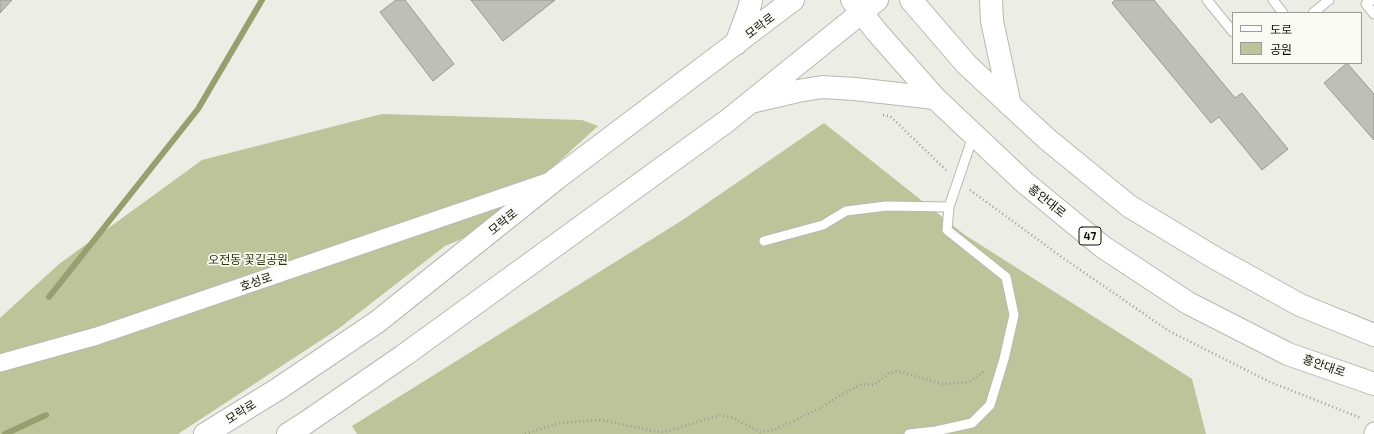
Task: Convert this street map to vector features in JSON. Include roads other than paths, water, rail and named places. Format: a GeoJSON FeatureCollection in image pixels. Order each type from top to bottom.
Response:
{"type":"FeatureCollection","features":[{"type":"Feature","properties":{"kind":"street"},"geometry":{"type":"LineString","coordinates":[[736,44],[751,0]]}},
{"type":"Feature","properties":{"kind":"street","name":"모락로"},"geometry":{"type":"LineString","coordinates":[[205,434],[278,389],[377,322],[556,179],[793,0]]}},
{"type":"Feature","properties":{"kind":"street"},"geometry":{"type":"LineString","coordinates":[[911,0],[967,65],[1047,139],[1129,206],[1215,258],[1300,305],[1374,335]]}},
{"type":"Feature","properties":{"kind":"street"},"geometry":{"type":"LineString","coordinates":[[991,0],[992,21],[1010,105]]}},
{"type":"Feature","properties":{"kind":"street"},"geometry":{"type":"LineString","coordinates":[[288,434],[403,356],[727,121],[863,4]]}},
{"type":"Feature","properties":{"kind":"street","name":"흥안대로"},"geometry":{"type":"LineString","coordinates":[[863,4],[935,98],[1024,182],[1102,247],[1188,303],[1288,354],[1374,384]]}},
{"type":"Feature","properties":{"kind":"street"},"geometry":{"type":"LineString","coordinates":[[750,102],[822,87],[855,89],[935,98]]}},
{"type":"Feature","properties":{"kind":"street","name":"호성로"},"geometry":{"type":"LineString","coordinates":[[0,363],[97,336],[556,179]]}},
{"type":"Feature","properties":{"kind":"lane"},"geometry":{"type":"LineString","coordinates":[[1206,0],[1232,31]]}},
{"type":"Feature","properties":{"kind":"lane"},"geometry":{"type":"LineString","coordinates":[[1273,0],[1282,12]]}},
{"type":"Feature","properties":{"kind":"lane"},"geometry":{"type":"LineString","coordinates":[[1314,12],[1329,0]]}},
{"type":"Feature","properties":{"kind":"lane"},"geometry":{"type":"LineString","coordinates":[[1372,0],[1366,4],[1374,14]]}},
{"type":"Feature","properties":{"kind":"lane"},"geometry":{"type":"LineString","coordinates":[[908,434],[936,431],[972,423],[990,405],[1004,359],[1014,315],[1006,277],[947,230],[949,207],[974,135]]}},
{"type":"Feature","properties":{"kind":"lane"},"geometry":{"type":"LineString","coordinates":[[764,241],[823,225],[846,211],[886,206],[949,207]]}},
{"type":"Feature","properties":{"kind":"waterway"},"geometry":{"type":"LineString","coordinates":[[49,297],[198,109],[262,0]]}},
{"type":"Feature","properties":{"kind":"waterway"},"geometry":{"type":"LineString","coordinates":[[5,434],[46,415]]}},
{"type":"Feature","properties":{"kind":"park label","name":"오전동 꽃길공원"},"geometry":{"type":"Point","coordinates":[248,260]}}]}
